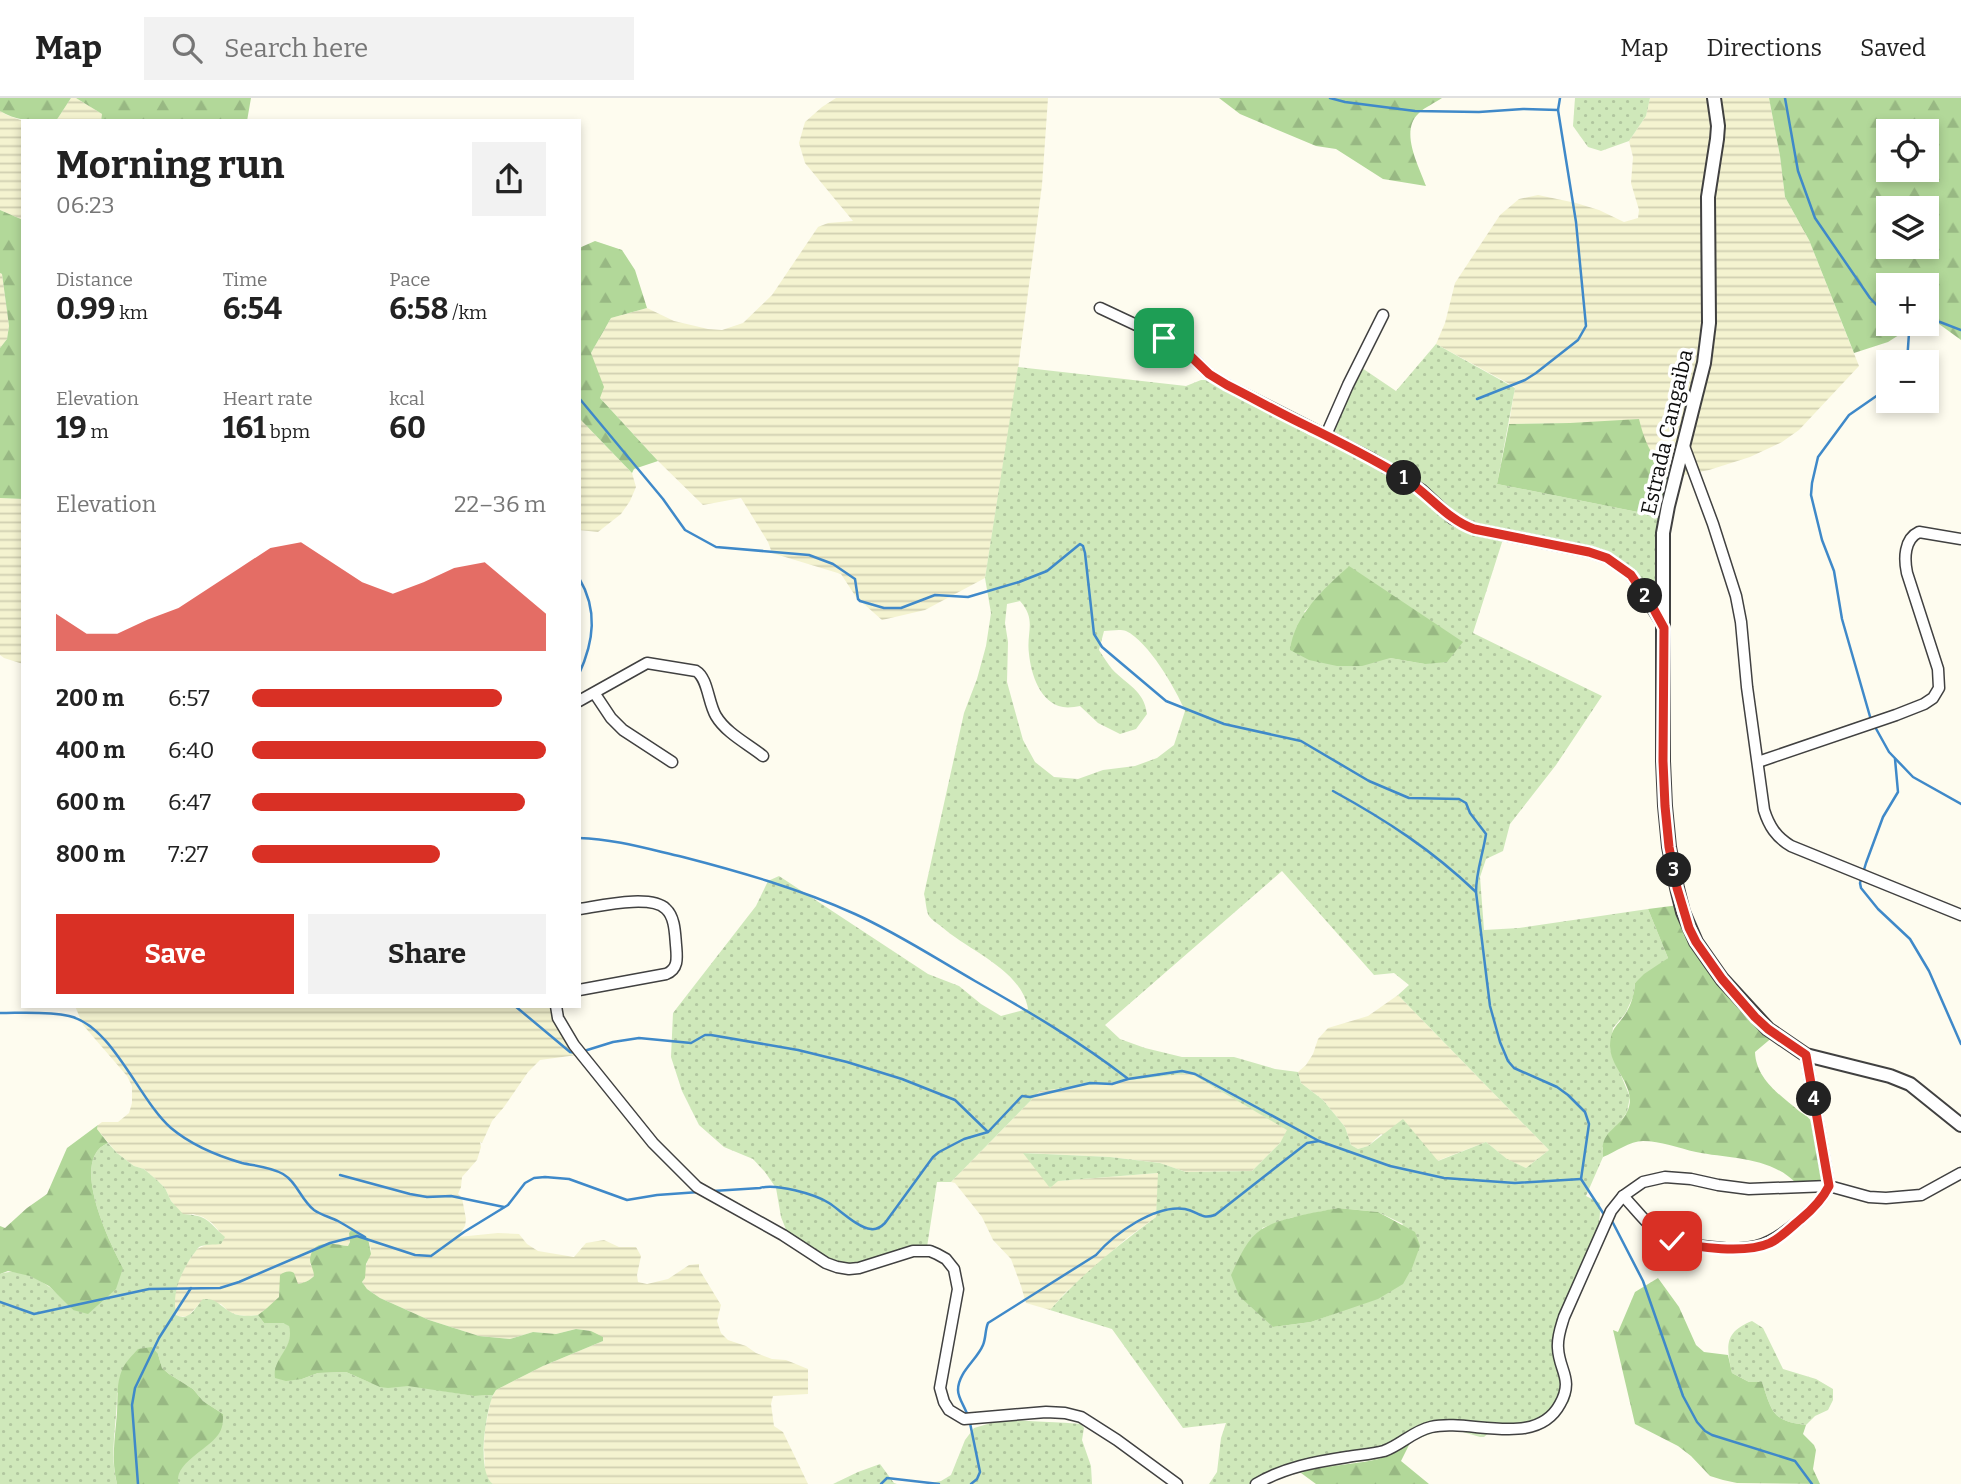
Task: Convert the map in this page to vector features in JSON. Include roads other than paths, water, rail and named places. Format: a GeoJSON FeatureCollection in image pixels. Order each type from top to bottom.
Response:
{"type":"FeatureCollection","features":[{"type":"Feature","properties":{"kind":"street","name":"Estrada Cangaiba"},"geometry":{"type":"LineString","coordinates":[[1714,98],[1718,126],[1708,197],[1709,323],[1704,363],[1665,522],[1665,806],[1669,847],[1683,912],[1696,942],[1722,979],[1768,1029],[1806,1055],[1891,1076],[1910,1084],[1960,1122]]}},
{"type":"Feature","properties":{"kind":"street"},"geometry":{"type":"LineString","coordinates":[[1100,308],[1179,345],[1209,374],[1404,478],[1463,525],[1589,552],[1615,562],[1637,583],[1664,628]]}},
{"type":"Feature","properties":{"kind":"street"},"geometry":{"type":"LineString","coordinates":[[1326,435],[1383,315]]}},
{"type":"Feature","properties":{"kind":"street"},"geometry":{"type":"LineString","coordinates":[[1684,446],[1736,596],[1764,810],[1773,831],[1785,842],[1837,866],[1961,915]]}},
{"type":"Feature","properties":{"kind":"street"},"geometry":{"type":"LineString","coordinates":[[1758,762],[1896,715],[1933,698],[1939,688],[1938,669],[1905,560],[1911,538],[1919,533],[1961,539]]}},
{"type":"Feature","properties":{"kind":"street"},"geometry":{"type":"LineString","coordinates":[[581,701],[647,663],[696,671],[703,678],[711,706],[720,721],[763,756]]}},
{"type":"Feature","properties":{"kind":"street"},"geometry":{"type":"LineString","coordinates":[[595,694],[611,718],[623,730],[672,762]]}},
{"type":"Feature","properties":{"kind":"street"},"geometry":{"type":"LineString","coordinates":[[581,909],[643,901],[660,905],[668,909],[672,917],[676,943],[676,963],[671,972],[581,990]]}},
{"type":"Feature","properties":{"kind":"street"},"geometry":{"type":"LineString","coordinates":[[557,1008],[561,1023],[574,1045],[653,1143],[696,1187],[837,1267],[859,1268],[922,1250],[937,1254],[951,1264],[957,1277],[958,1290],[940,1388],[944,1402],[950,1410],[958,1416],[971,1419],[1046,1412],[1081,1417],[1177,1484]]}},
{"type":"Feature","properties":{"kind":"street"},"geometry":{"type":"LineString","coordinates":[[1623,1196],[1666,1238],[1679,1243],[1744,1249],[1769,1244],[1780,1237],[1822,1199],[1829,1186],[1806,1055]]}},
{"type":"Feature","properties":{"kind":"street"},"geometry":{"type":"LineString","coordinates":[[1256,1484],[1291,1467],[1381,1452],[1411,1435],[1433,1427],[1511,1429],[1528,1427],[1548,1419],[1560,1406],[1565,1390],[1565,1372],[1558,1350],[1559,1331],[1564,1317],[1611,1212],[1623,1196],[1643,1182],[1665,1177],[1749,1189],[1829,1186],[1869,1197],[1886,1198],[1913,1197],[1928,1192],[1961,1173]]}},
{"type":"Feature","properties":{"kind":"waterway"},"geometry":{"type":"LineString","coordinates":[[1330,98],[1415,111],[1558,110]]}},
{"type":"Feature","properties":{"kind":"waterway"},"geometry":{"type":"LineString","coordinates":[[1477,399],[1536,373],[1578,340],[1586,326],[1576,222],[1558,110],[1560,98]]}},
{"type":"Feature","properties":{"kind":"waterway"},"geometry":{"type":"LineString","coordinates":[[1785,98],[1798,171],[1815,218],[1876,304]]}},
{"type":"Feature","properties":{"kind":"waterway"},"geometry":{"type":"LineString","coordinates":[[1939,322],[1961,330]]}},
{"type":"Feature","properties":{"kind":"waterway"},"geometry":{"type":"LineString","coordinates":[[1908,350],[1909,336]]}},
{"type":"Feature","properties":{"kind":"waterway"},"geometry":{"type":"LineString","coordinates":[[1871,720],[1842,619],[1834,571],[1822,540],[1811,495],[1818,457],[1849,415],[1876,396]]}},
{"type":"Feature","properties":{"kind":"waterway"},"geometry":{"type":"LineString","coordinates":[[581,400],[663,499],[685,530],[716,547],[809,555],[833,564],[855,579],[860,601],[884,608],[901,608],[935,595],[968,597],[1019,582],[1047,571],[1080,544],[1085,553],[1094,634],[1102,647],[1166,701],[1224,724],[1301,741],[1369,781],[1409,798],[1459,799],[1466,803],[1486,834],[1476,892],[1490,1006],[1500,1042],[1514,1068],[1557,1087],[1585,1112],[1589,1124],[1581,1179],[1605,1216]]}},
{"type":"Feature","properties":{"kind":"waterway"},"geometry":{"type":"LineString","coordinates":[[581,582],[589,602],[592,626],[588,650],[581,669]]}},
{"type":"Feature","properties":{"kind":"waterway"},"geometry":{"type":"LineString","coordinates":[[1874,725],[1889,752],[1913,777],[1961,804]]}},
{"type":"Feature","properties":{"kind":"waterway"},"geometry":{"type":"LineString","coordinates":[[1895,759],[1898,792],[1883,817],[1866,863],[1861,888],[1878,909],[1910,939],[1929,971],[1961,1044]]}},
{"type":"Feature","properties":{"kind":"waterway"},"geometry":{"type":"LineString","coordinates":[[1333,791],[1408,837],[1476,892]]}},
{"type":"Feature","properties":{"kind":"waterway"},"geometry":{"type":"LineString","coordinates":[[581,838],[631,845],[727,869],[792,889],[855,914],[901,937],[1034,1015],[1127,1078]]}},
{"type":"Feature","properties":{"kind":"waterway"},"geometry":{"type":"LineString","coordinates":[[517,1008],[570,1052],[577,1053]]}},
{"type":"Feature","properties":{"kind":"waterway"},"geometry":{"type":"LineString","coordinates":[[0,1013],[52,1013],[85,1022],[112,1048],[147,1100],[171,1128],[195,1144],[223,1157],[283,1174],[314,1210],[365,1237]]}},
{"type":"Feature","properties":{"kind":"waterway"},"geometry":{"type":"LineString","coordinates":[[584,1051],[639,1038],[691,1043],[705,1035],[798,1050],[902,1079],[955,1100],[988,1132]]}},
{"type":"Feature","properties":{"kind":"waterway"},"geometry":{"type":"LineString","coordinates":[[713,1191],[767,1187],[795,1190],[829,1203],[860,1226],[877,1229],[885,1223],[933,1157],[964,1139],[988,1132],[1022,1096],[1030,1097],[1090,1083],[1112,1084],[1182,1071],[1195,1074],[1319,1141],[1390,1166],[1444,1178],[1515,1183],[1581,1179]]}},
{"type":"Feature","properties":{"kind":"waterway"},"geometry":{"type":"LineString","coordinates":[[968,1417],[958,1393],[959,1384],[983,1345],[988,1323],[1096,1255],[1113,1238],[1136,1222],[1173,1209],[1185,1209],[1199,1215],[1215,1215],[1307,1143],[1319,1141]]}},
{"type":"Feature","properties":{"kind":"waterway"},"geometry":{"type":"LineString","coordinates":[[340,1175],[410,1194],[427,1197],[451,1196],[504,1207]]}},
{"type":"Feature","properties":{"kind":"waterway"},"geometry":{"type":"LineString","coordinates":[[0,1302],[34,1314],[149,1289],[220,1288],[330,1243],[357,1236],[415,1255],[431,1256],[508,1205],[525,1183],[534,1178],[569,1179],[627,1200],[699,1192]]}},
{"type":"Feature","properties":{"kind":"waterway"},"geometry":{"type":"LineString","coordinates":[[1611,1219],[1643,1281],[1683,1396],[1697,1422],[1712,1435],[1795,1461],[1812,1484]]}},
{"type":"Feature","properties":{"kind":"waterway"},"geometry":{"type":"LineString","coordinates":[[138,1484],[132,1405],[135,1388],[159,1338],[191,1288]]}},
{"type":"Feature","properties":{"kind":"waterway"},"geometry":{"type":"LineString","coordinates":[[970,1423],[980,1472],[971,1484]]}},
{"type":"Feature","properties":{"kind":"waterway"},"geometry":{"type":"LineString","coordinates":[[881,1484],[887,1478],[939,1484]]}}]}
